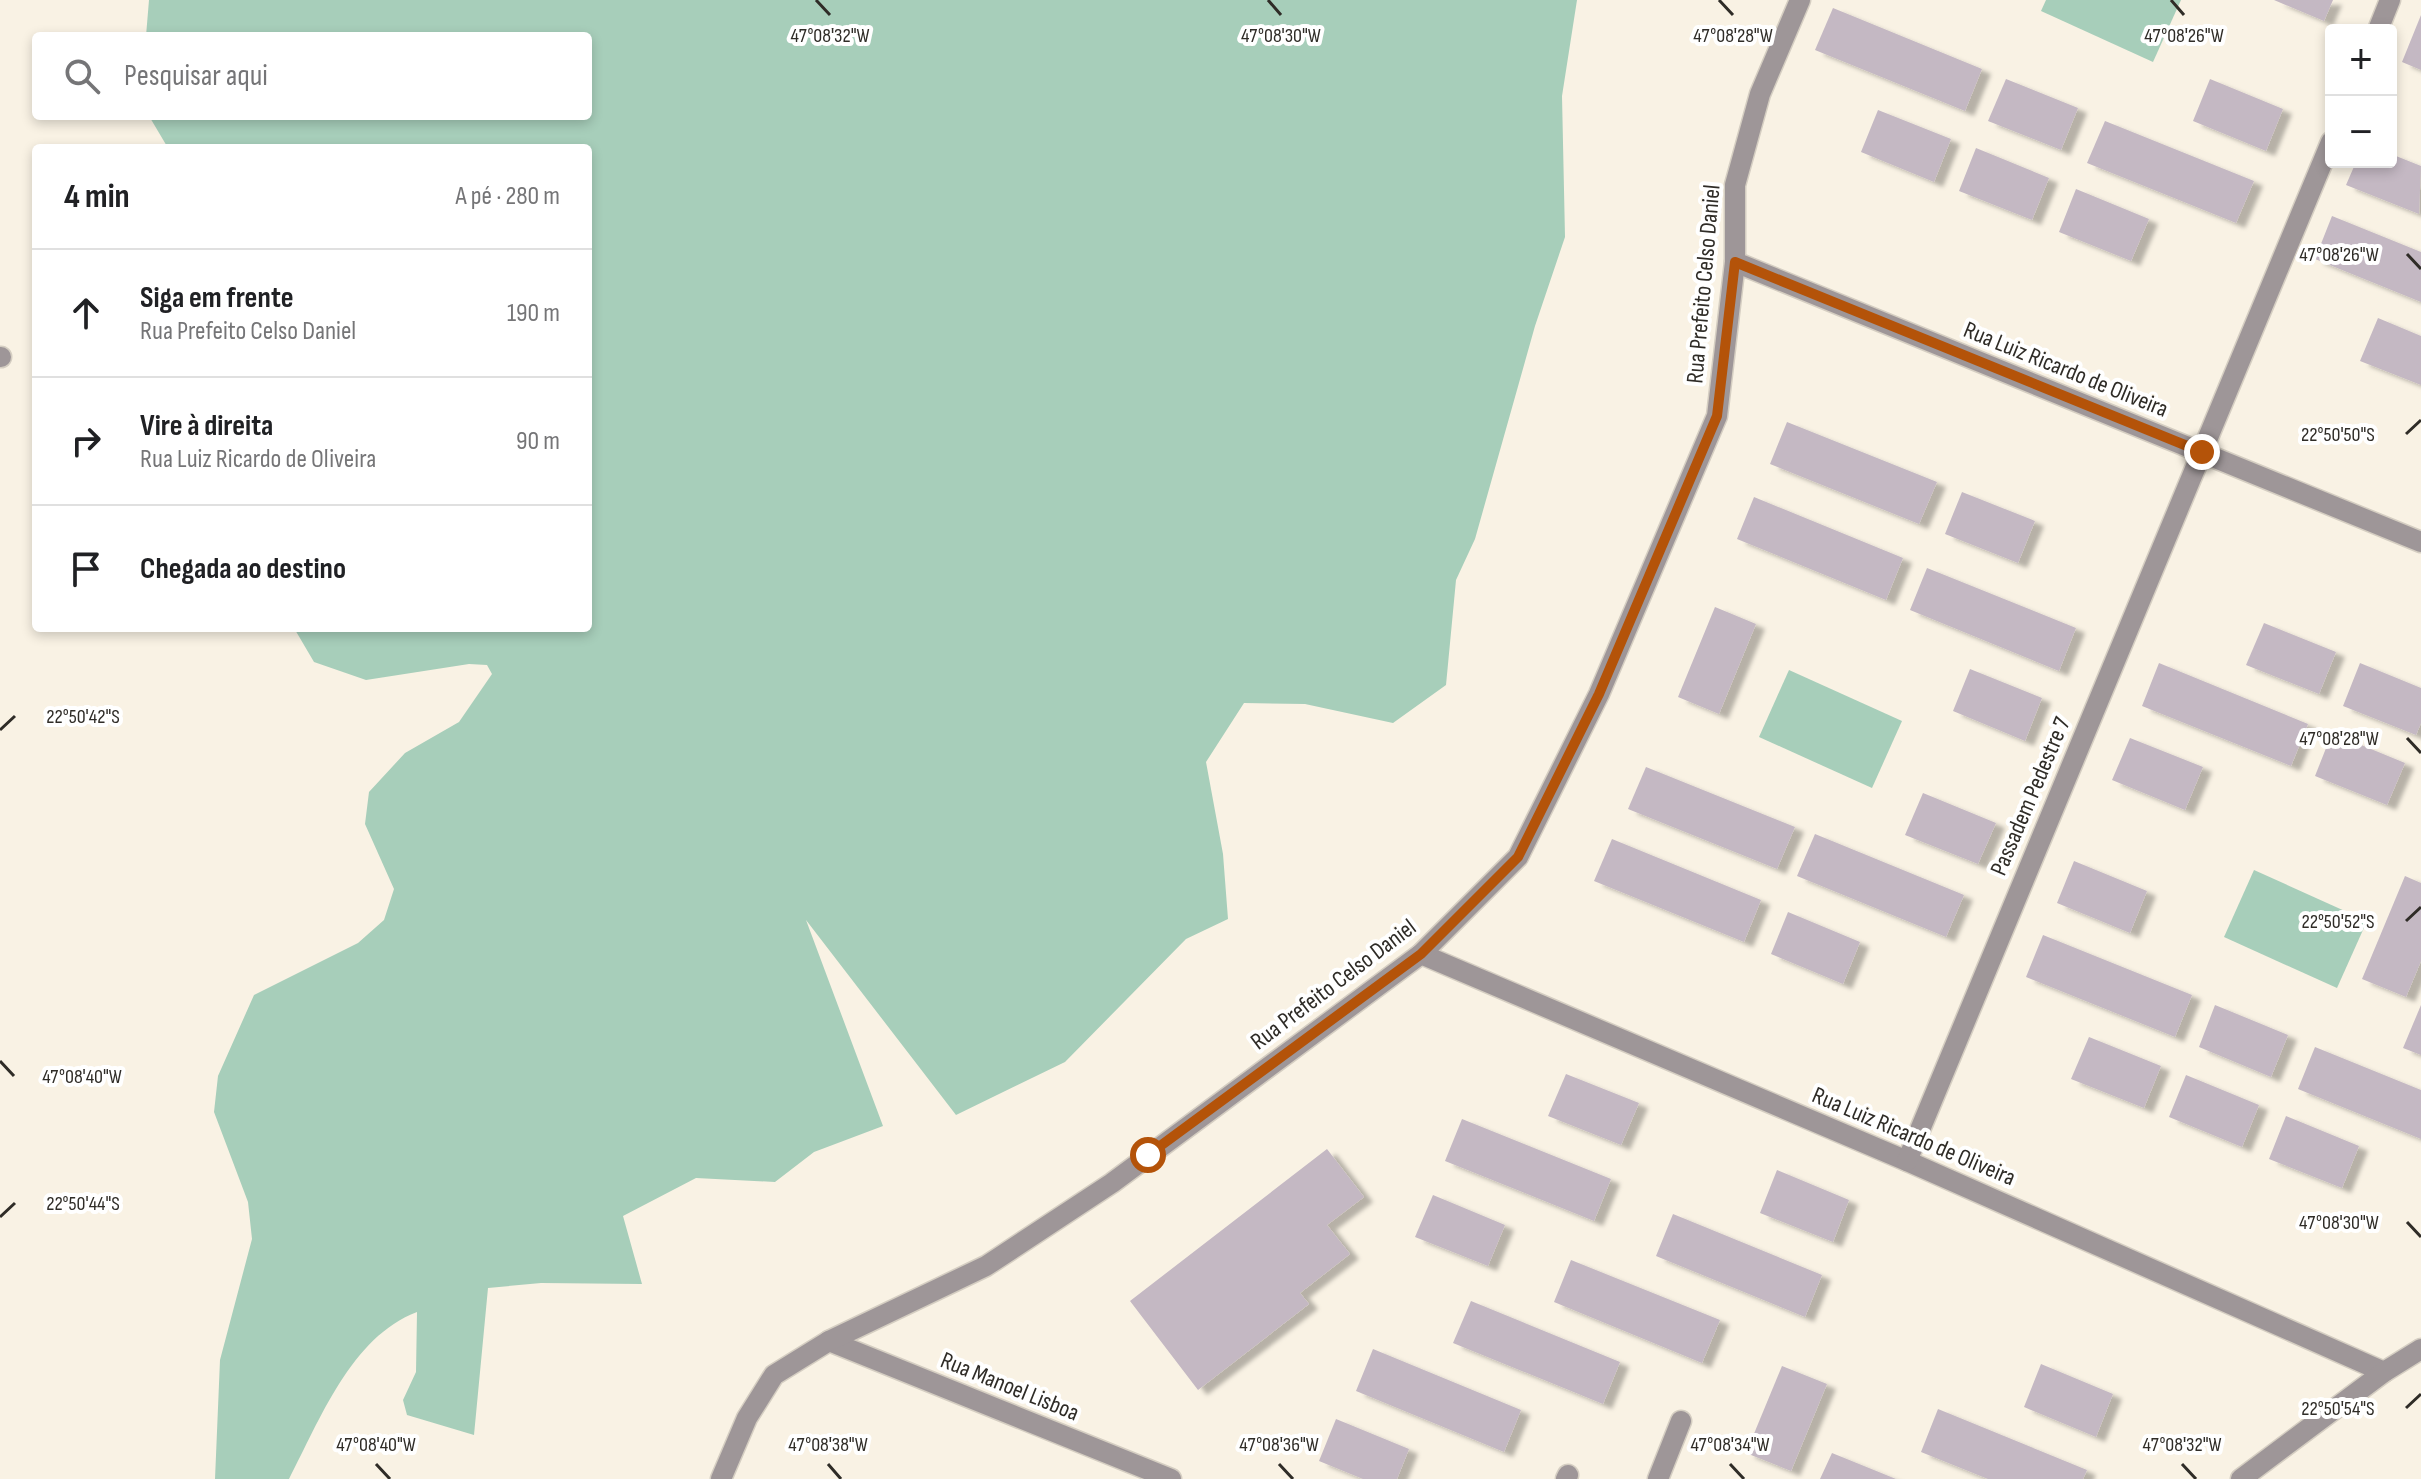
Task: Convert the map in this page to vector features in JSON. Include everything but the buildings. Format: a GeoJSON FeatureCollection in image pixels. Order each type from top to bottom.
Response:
{"type":"FeatureCollection","features":[{"type":"Feature","properties":{"kind":"street","name":"Rua Prefeito Celso Daniel"},"geometry":{"type":"LineString","coordinates":[[721,1479],[747,1418],[774,1375],[829,1341],[986,1266],[1112,1183],[1421,954],[1518,857],[1599,694],[1717,416],[1735,262],[1735,185],[1760,94],[1800,0]]}},
{"type":"Feature","properties":{"kind":"street"},"geometry":{"type":"LineString","coordinates":[[2380,24],[2390,0]]}},
{"type":"Feature","properties":{"kind":"street","name":"Passadem Pedestre 7"},"geometry":{"type":"LineString","coordinates":[[1907,1161],[2325,156]]}},
{"type":"Feature","properties":{"kind":"street","name":"Rua Luiz Ricardo de Oliveira"},"geometry":{"type":"LineString","coordinates":[[1735,262],[2421,542]]}},
{"type":"Feature","properties":{"kind":"street","name":"Rua Luiz Ricardo de Oliveira"},"geometry":{"type":"LineString","coordinates":[[1421,954],[1907,1161],[2384,1372]]}},
{"type":"Feature","properties":{"kind":"street","name":"Rua Manoel Lisboa"},"geometry":{"type":"LineString","coordinates":[[829,1341],[1171,1479]]}},
{"type":"Feature","properties":{"kind":"street"},"geometry":{"type":"LineString","coordinates":[[2241,1479],[2384,1372],[2421,1349]]}},
{"type":"Feature","properties":{"kind":"street"},"geometry":{"type":"LineString","coordinates":[[1658,1479],[1681,1421]]}},
{"type":"Feature","properties":{"kind":"green space"},"geometry":{"type":"Polygon","coordinates":[[[149,0],[1577,0],[1562,96],[1565,237],[1535,326],[1475,539],[1456,580],[1446,685],[1393,723],[1305,704],[1244,703],[1206,762],[1223,854],[1228,919],[1186,939],[1065,1062],[956,1115],[806,920],[883,1126],[814,1152],[775,1182],[696,1178],[623,1216],[642,1284],[541,1283],[488,1288],[474,1435],[407,1415],[403,1400],[416,1372],[417,1312],[394,1324],[356,1360],[326,1407],[289,1479],[215,1479],[220,1360],[252,1239],[248,1202],[214,1112],[218,1076],[254,995],[358,943],[384,920],[394,889],[365,824],[369,792],[405,753],[459,722],[492,674],[487,665],[469,664],[366,680],[314,662],[296,632],[592,632],[592,144],[166,144],[151,120],[592,120],[592,32],[146,32],[149,0]]]}},
{"type":"Feature","properties":{"kind":"green space"},"geometry":{"type":"Polygon","coordinates":[[[2046,0],[2181,0],[2153,62],[2041,11],[2046,0]]]}},
{"type":"Feature","properties":{"kind":"green space"},"geometry":{"type":"Polygon","coordinates":[[[1789,670],[1902,721],[1872,788],[1759,737],[1789,670]]]}},
{"type":"Feature","properties":{"kind":"green space"},"geometry":{"type":"Polygon","coordinates":[[[2254,870],[2367,921],[2337,988],[2224,937],[2254,870]]]}},
{"type":"Feature","properties":{"kind":"route"},"geometry":{"type":"LineString","coordinates":[[1148,1155],[1421,954],[1518,857],[1599,694],[1717,416],[1735,262],[2202,452]]}}]}
